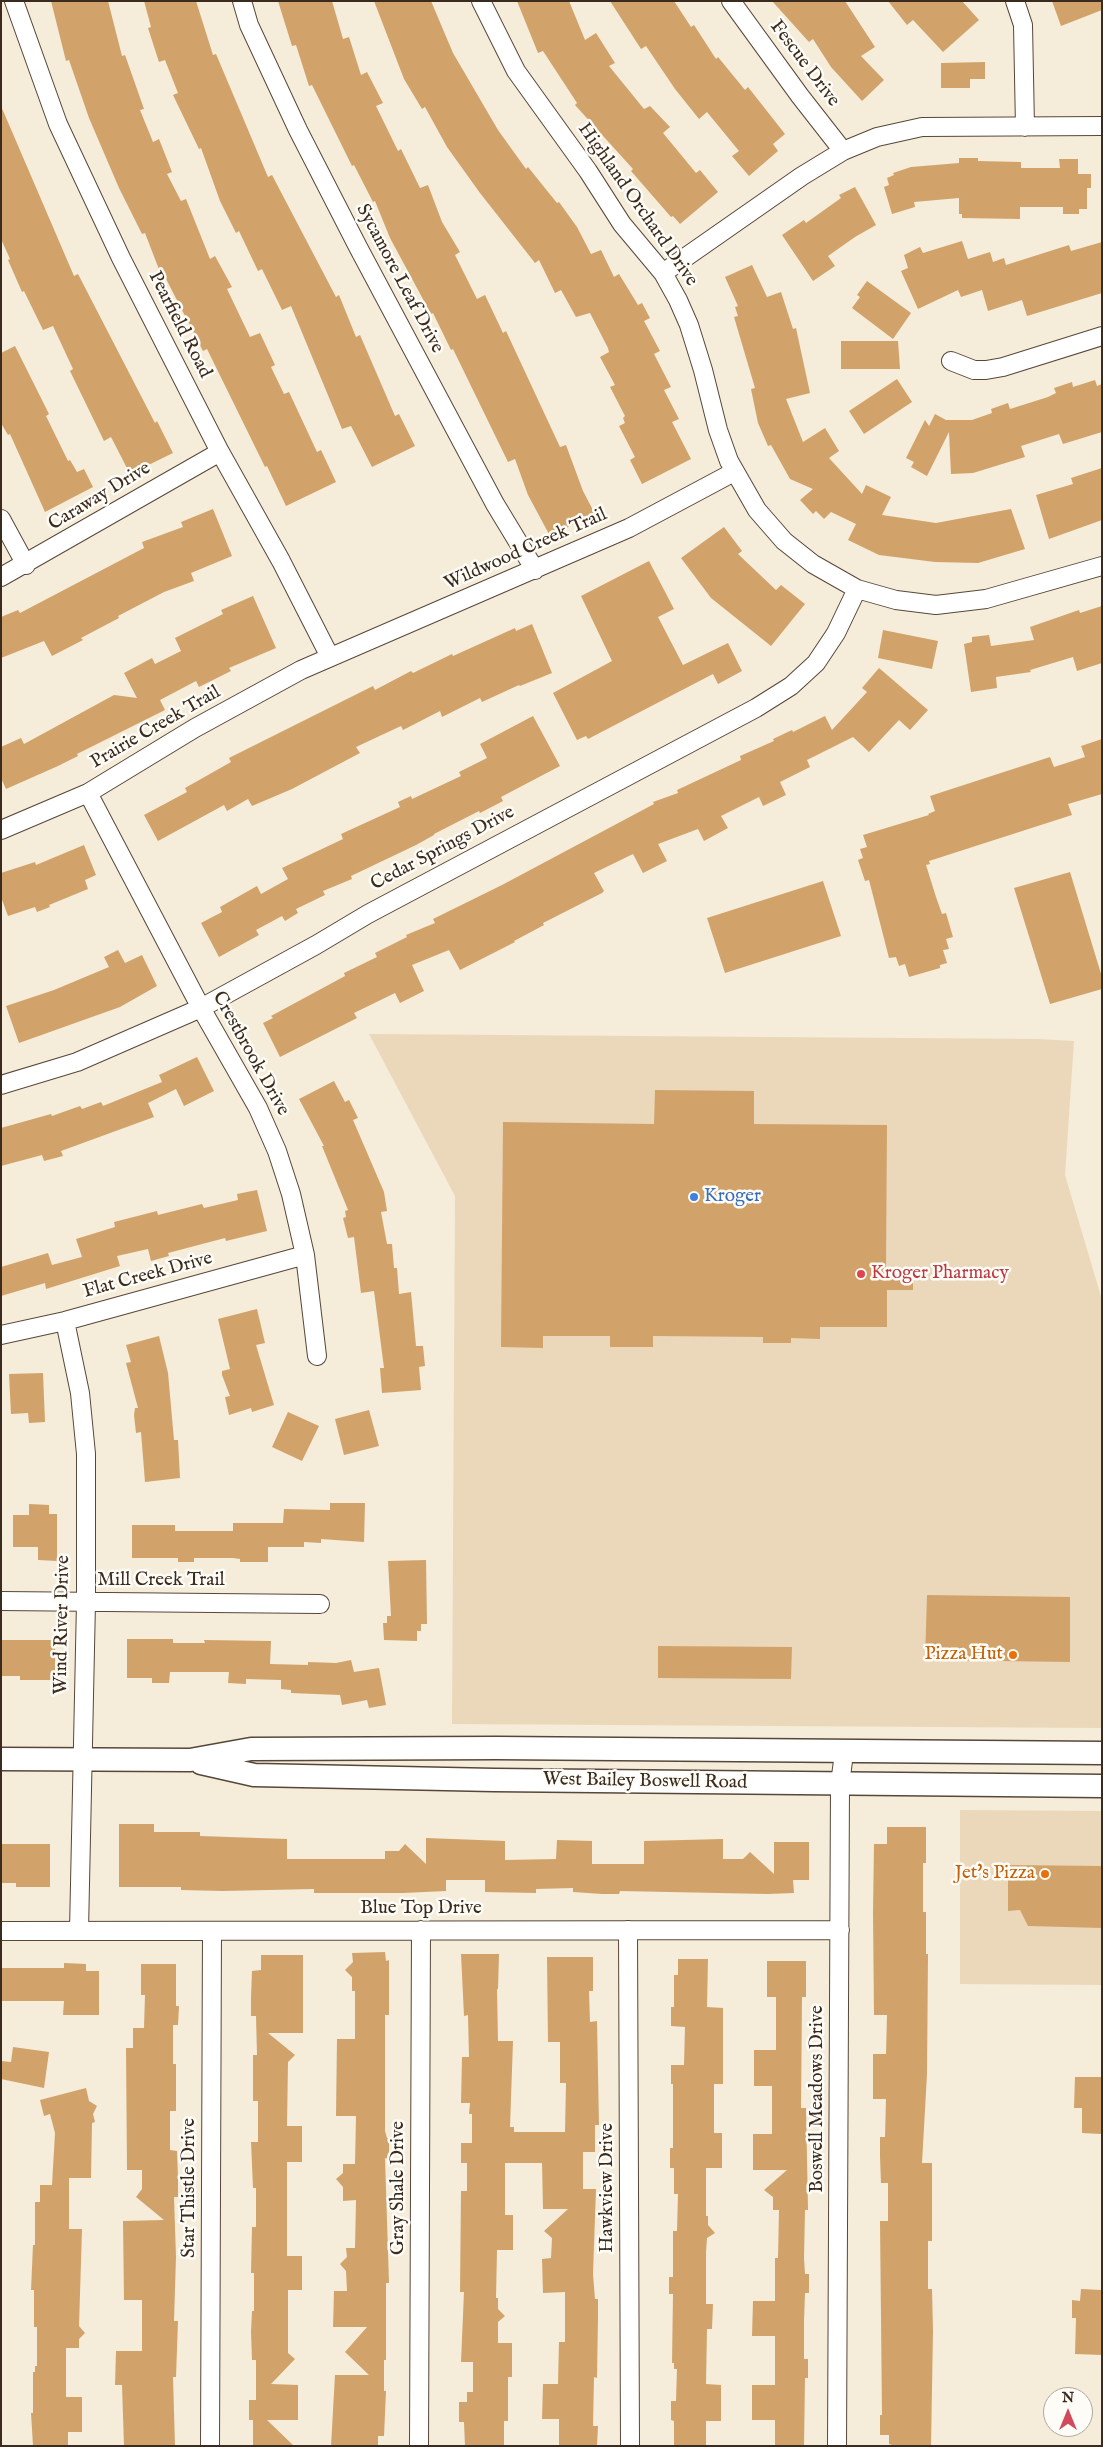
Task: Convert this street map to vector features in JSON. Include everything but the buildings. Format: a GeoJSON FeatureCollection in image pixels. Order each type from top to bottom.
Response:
{"type":"FeatureCollection","features":[{"type":"Feature","properties":{"kind":"main road","name":"West Bailey Boswell Road"},"geometry":{"type":"LineString","coordinates":[[1,1759],[190,1760],[261,1749],[497,1748],[844,1753],[1102,1753]]}},
{"type":"Feature","properties":{"kind":"main road","name":"West Bailey Boswell Road"},"geometry":{"type":"LineString","coordinates":[[190,1760],[254,1775],[494,1780],[1102,1786]]}},
{"type":"Feature","properties":{"kind":"street","name":"Pearfield Road"},"geometry":{"type":"LineString","coordinates":[[14,1],[58,124],[121,258],[220,452],[281,561],[330,657]]}},
{"type":"Feature","properties":{"kind":"street","name":"Sycamore Leaf Drive"},"geometry":{"type":"LineString","coordinates":[[242,1],[249,25],[307,147],[495,504],[535,570]]}},
{"type":"Feature","properties":{"kind":"street","name":"Highland Orchard Drive"},"geometry":{"type":"LineString","coordinates":[[481,1],[516,71],[588,171],[622,224],[663,274],[689,325],[703,370],[718,430],[734,472],[757,510],[784,541],[814,564],[857,589],[896,600],[936,605],[986,600],[1102,566]]}},
{"type":"Feature","properties":{"kind":"street","name":"Fescue Drive"},"geometry":{"type":"LineString","coordinates":[[731,1],[800,96],[843,151]]}},
{"type":"Feature","properties":{"kind":"street"},"geometry":{"type":"LineString","coordinates":[[1015,1],[1023,25],[1025,126]]}},
{"type":"Feature","properties":{"kind":"street"},"geometry":{"type":"LineString","coordinates":[[663,274],[802,176],[843,151],[877,137],[922,127],[1102,126]]}},
{"type":"Feature","properties":{"kind":"street"},"geometry":{"type":"LineString","coordinates":[[951,361],[974,370],[986,370],[1003,367],[1102,336]]}},
{"type":"Feature","properties":{"kind":"street","name":"Caraway Drive"},"geometry":{"type":"LineString","coordinates":[[1,577],[26,565],[220,452]]}},
{"type":"Feature","properties":{"kind":"street","name":"Wildwood Creek Trail"},"geometry":{"type":"LineString","coordinates":[[330,657],[629,528],[734,472]]}},
{"type":"Feature","properties":{"kind":"street"},"geometry":{"type":"LineString","coordinates":[[1,519],[26,565]]}},
{"type":"Feature","properties":{"kind":"street","name":"Cedar Springs Drive"},"geometry":{"type":"LineString","coordinates":[[1,1085],[77,1062],[201,1008],[316,945],[368,914],[756,708],[791,686],[816,663],[836,633],[857,589]]}},
{"type":"Feature","properties":{"kind":"street","name":"Prairie Creek Trail"},"geometry":{"type":"LineString","coordinates":[[1,830],[88,793],[195,728],[301,670],[330,657]]}},
{"type":"Feature","properties":{"kind":"street","name":"Crestbrook Drive"},"geometry":{"type":"LineString","coordinates":[[88,793],[201,1008],[258,1108],[277,1151],[291,1194],[304,1255],[317,1356]]}},
{"type":"Feature","properties":{"kind":"street","name":"Flat Creek Drive"},"geometry":{"type":"LineString","coordinates":[[1,1335],[64,1321],[304,1255]]}},
{"type":"Feature","properties":{"kind":"street","name":"Wind River Drive"},"geometry":{"type":"LineString","coordinates":[[64,1321],[80,1393],[86,1454],[86,1602],[79,1931]]}},
{"type":"Feature","properties":{"kind":"street","name":"Mill Creek Trail"},"geometry":{"type":"LineString","coordinates":[[1,1601],[320,1604]]}},
{"type":"Feature","properties":{"kind":"street","name":"Boswell Meadows Drive"},"geometry":{"type":"LineString","coordinates":[[837,2446],[840,1784],[844,1753]]}},
{"type":"Feature","properties":{"kind":"street","name":"Gray Shale Drive"},"geometry":{"type":"LineString","coordinates":[[419,2446],[421,1930]]}},
{"type":"Feature","properties":{"kind":"street","name":"Hawkview Drive"},"geometry":{"type":"LineString","coordinates":[[628,1930],[630,2446]]}},
{"type":"Feature","properties":{"kind":"street","name":"Blue Top Drive"},"geometry":{"type":"LineString","coordinates":[[1,1931],[840,1930]]}},
{"type":"Feature","properties":{"kind":"street","name":"Star Thistle Drive"},"geometry":{"type":"LineString","coordinates":[[210,2446],[212,1931]]}},
{"type":"Feature","properties":{"kind":"shaded area"},"geometry":{"type":"Polygon","coordinates":[[[369,1034],[1038,1039],[1074,1041],[1065,1175],[1102,1300],[1102,1728],[452,1724],[455,1196],[369,1034]]]}},
{"type":"Feature","properties":{"kind":"shaded area"},"geometry":{"type":"Polygon","coordinates":[[[960,1810],[1102,1811],[1102,1985],[960,1984],[960,1810]]]}},
{"type":"Feature","properties":{"kind":"place","name":"Kroger"},"geometry":{"type":"Point","coordinates":[694,1197]}},
{"type":"Feature","properties":{"kind":"place","name":"Kroger Pharmacy"},"geometry":{"type":"Point","coordinates":[861,1274]}},
{"type":"Feature","properties":{"kind":"place","name":"Pizza Hut"},"geometry":{"type":"Point","coordinates":[1013,1655]}},
{"type":"Feature","properties":{"kind":"place","name":"Jet's Pizza"},"geometry":{"type":"Point","coordinates":[1045,1874]}}]}
